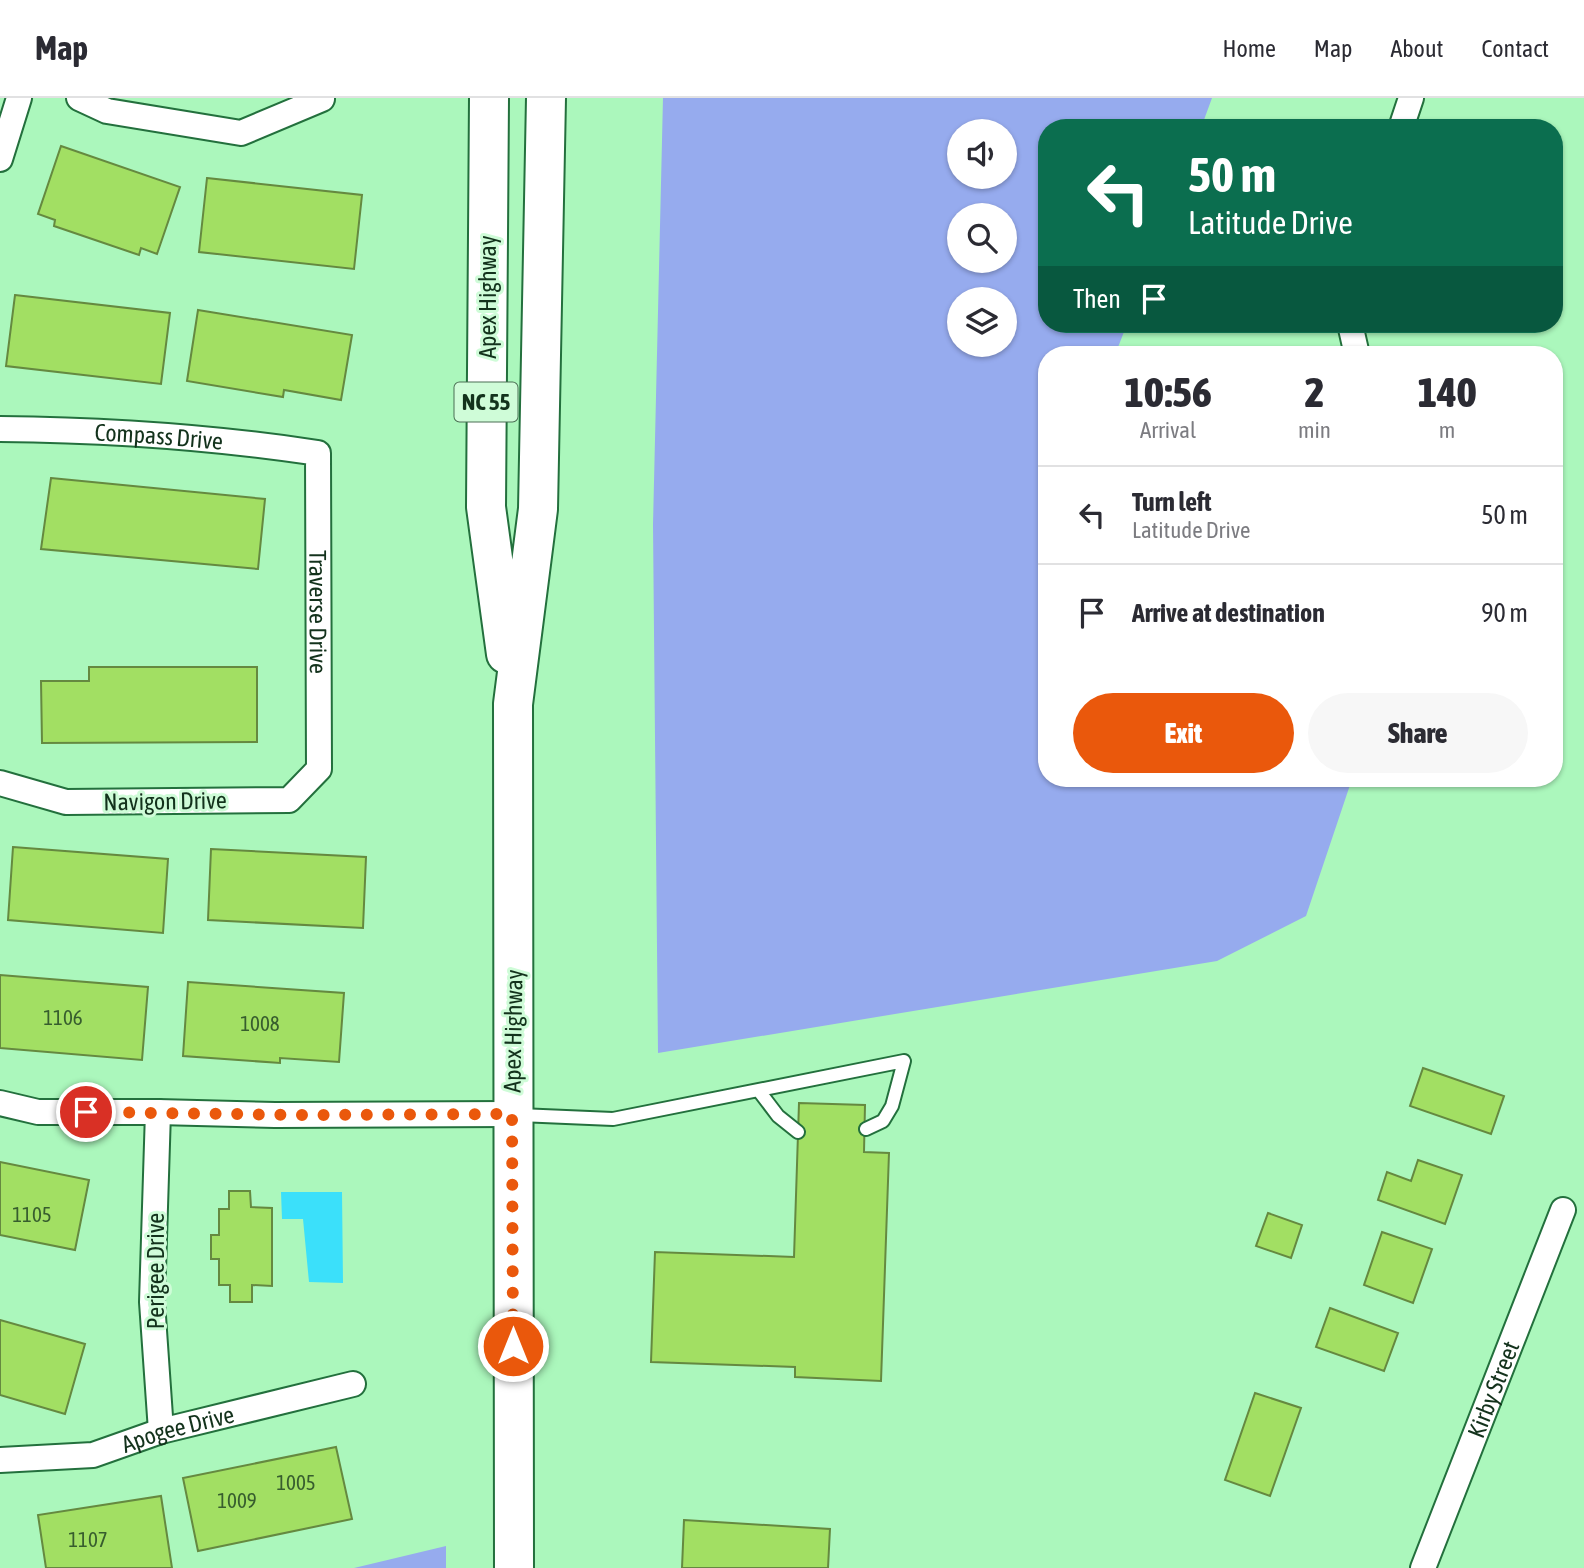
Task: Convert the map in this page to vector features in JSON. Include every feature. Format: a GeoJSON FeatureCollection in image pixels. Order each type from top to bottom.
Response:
{"type":"FeatureCollection","features":[{"type":"Feature","properties":{"kind":"main road","name":"Apex Highway"},"geometry":{"type":"LineString","coordinates":[[489,98],[486,507],[513,704]]}},
{"type":"Feature","properties":{"kind":"main road","name":"Apex Highway"},"geometry":{"type":"LineString","coordinates":[[514,1568],[513,704],[538,509],[546,98]]}},
{"type":"Feature","properties":{"kind":"street"},"geometry":{"type":"LineString","coordinates":[[0,159],[19,98]]}},
{"type":"Feature","properties":{"kind":"street"},"geometry":{"type":"LineString","coordinates":[[79,98],[107,111],[241,132],[322,99]]}},
{"type":"Feature","properties":{"kind":"street"},"geometry":{"type":"LineString","coordinates":[[1404,119],[1412,98]]}},
{"type":"Feature","properties":{"kind":"street","name":"Compass Drive"},"geometry":{"type":"LineString","coordinates":[[0,429],[87,429],[244,442],[318,453]]}},
{"type":"Feature","properties":{"kind":"street","name":"Traverse Drive"},"geometry":{"type":"LineString","coordinates":[[318,453],[319,769]]}},
{"type":"Feature","properties":{"kind":"street","name":"Navigon Drive"},"geometry":{"type":"LineString","coordinates":[[0,783],[66,802],[289,800],[319,769]]}},
{"type":"Feature","properties":{"kind":"street"},"geometry":{"type":"LineString","coordinates":[[0,1103],[38,1112],[512,1114]]}},
{"type":"Feature","properties":{"kind":"street","name":"Perigee Drive"},"geometry":{"type":"LineString","coordinates":[[158,1112],[152,1302],[161,1431]]}},
{"type":"Feature","properties":{"kind":"street","name":"Kirby Street"},"geometry":{"type":"LineString","coordinates":[[1423,1568],[1563,1210]]}},
{"type":"Feature","properties":{"kind":"street","name":"Apogee Drive"},"geometry":{"type":"LineString","coordinates":[[0,1460],[93,1455],[161,1431],[353,1384]]}},
{"type":"Feature","properties":{"kind":"lane"},"geometry":{"type":"LineString","coordinates":[[512,1114],[613,1119],[904,1061],[892,1106],[883,1121],[866,1129]]}},
{"type":"Feature","properties":{"kind":"lane"},"geometry":{"type":"LineString","coordinates":[[759,1091],[778,1116],[798,1132]]}},
{"type":"Feature","properties":{"kind":"shaded area"},"geometry":{"type":"Polygon","coordinates":[[[663,98],[1212,98],[1204,119],[1038,119],[1038,333],[1124,333],[1118,346],[1038,346],[1038,787],[1349,787],[1306,916],[1217,961],[658,1053],[653,525],[663,98]]]}},
{"type":"Feature","properties":{"kind":"shaded area"},"geometry":{"type":"Polygon","coordinates":[[[281,1192],[342,1192],[343,1283],[309,1282],[303,1219],[282,1219],[281,1192]]]}},
{"type":"Feature","properties":{"kind":"shaded area"},"geometry":{"type":"Polygon","coordinates":[[[446,1546],[446,1568],[354,1568],[446,1546]]]}},
{"type":"Feature","properties":{"kind":"building"},"geometry":{"type":"Polygon","coordinates":[[[61,146],[180,187],[157,254],[141,248],[139,255],[54,226],[55,220],[38,214],[61,146]]]}},
{"type":"Feature","properties":{"kind":"building"},"geometry":{"type":"Polygon","coordinates":[[[207,178],[362,195],[354,269],[199,252],[207,178]]]}},
{"type":"Feature","properties":{"kind":"building"},"geometry":{"type":"Polygon","coordinates":[[[15,295],[170,313],[161,384],[6,366],[15,295]]]}},
{"type":"Feature","properties":{"kind":"building"},"geometry":{"type":"Polygon","coordinates":[[[198,310],[352,335],[341,400],[284,390],[283,397],[187,381],[198,310]]]}},
{"type":"Feature","properties":{"kind":"building"},"geometry":{"type":"Polygon","coordinates":[[[51,478],[265,499],[258,569],[41,549],[51,478]]]}},
{"type":"Feature","properties":{"kind":"building"},"geometry":{"type":"Polygon","coordinates":[[[89,667],[257,667],[257,742],[42,743],[41,681],[89,681],[89,667]]]}},
{"type":"Feature","properties":{"kind":"building"},"geometry":{"type":"Polygon","coordinates":[[[13,847],[168,859],[163,933],[8,920],[13,847]]]}},
{"type":"Feature","properties":{"kind":"building"},"geometry":{"type":"Polygon","coordinates":[[[211,849],[366,857],[363,928],[208,920],[211,849]]]}},
{"type":"Feature","properties":{"kind":"building"},"geometry":{"type":"Polygon","coordinates":[[[0,975],[148,987],[142,1060],[0,1048],[0,975]]]}},
{"type":"Feature","properties":{"kind":"building"},"geometry":{"type":"Polygon","coordinates":[[[188,982],[344,993],[339,1062],[280,1058],[280,1063],[183,1056],[188,982]]]}},
{"type":"Feature","properties":{"kind":"building"},"geometry":{"type":"Polygon","coordinates":[[[1423,1068],[1504,1096],[1491,1134],[1410,1106],[1423,1068]]]}},
{"type":"Feature","properties":{"kind":"building"},"geometry":{"type":"Polygon","coordinates":[[[799,1103],[865,1105],[864,1152],[889,1153],[881,1381],[795,1377],[795,1367],[651,1362],[655,1252],[794,1257],[799,1103]]]}},
{"type":"Feature","properties":{"kind":"building"},"geometry":{"type":"Polygon","coordinates":[[[1418,1160],[1462,1175],[1445,1224],[1378,1200],[1387,1172],[1411,1181],[1418,1160]]]}},
{"type":"Feature","properties":{"kind":"building"},"geometry":{"type":"Polygon","coordinates":[[[0,1162],[89,1180],[75,1250],[0,1235],[0,1162]]]}},
{"type":"Feature","properties":{"kind":"building"},"geometry":{"type":"Polygon","coordinates":[[[229,1191],[250,1191],[251,1207],[272,1208],[272,1286],[252,1285],[252,1302],[230,1302],[230,1285],[219,1285],[219,1259],[211,1259],[211,1235],[219,1235],[219,1209],[229,1209],[229,1191]]]}},
{"type":"Feature","properties":{"kind":"building"},"geometry":{"type":"Polygon","coordinates":[[[1268,1213],[1302,1225],[1291,1258],[1256,1246],[1268,1213]]]}},
{"type":"Feature","properties":{"kind":"building"},"geometry":{"type":"Polygon","coordinates":[[[1382,1232],[1432,1249],[1413,1303],[1364,1285],[1382,1232]]]}},
{"type":"Feature","properties":{"kind":"building"},"geometry":{"type":"Polygon","coordinates":[[[1330,1308],[1398,1333],[1384,1371],[1316,1347],[1330,1308]]]}},
{"type":"Feature","properties":{"kind":"building"},"geometry":{"type":"Polygon","coordinates":[[[0,1320],[85,1344],[65,1414],[0,1395],[0,1320]]]}},
{"type":"Feature","properties":{"kind":"building"},"geometry":{"type":"Polygon","coordinates":[[[1255,1393],[1301,1408],[1270,1496],[1225,1480],[1255,1393]]]}},
{"type":"Feature","properties":{"kind":"building"},"geometry":{"type":"Polygon","coordinates":[[[336,1447],[352,1519],[198,1551],[183,1478],[336,1447]]]}},
{"type":"Feature","properties":{"kind":"building"},"geometry":{"type":"Polygon","coordinates":[[[161,1496],[172,1568],[46,1568],[38,1515],[161,1496]]]}},
{"type":"Feature","properties":{"kind":"building"},"geometry":{"type":"Polygon","coordinates":[[[684,1520],[830,1529],[828,1568],[682,1568],[684,1520]]]}},
{"type":"Feature","properties":{"kind":"route"},"geometry":{"type":"LineString","coordinates":[[86,1112],[438,1116],[512,1114],[513,1346]]}}]}
